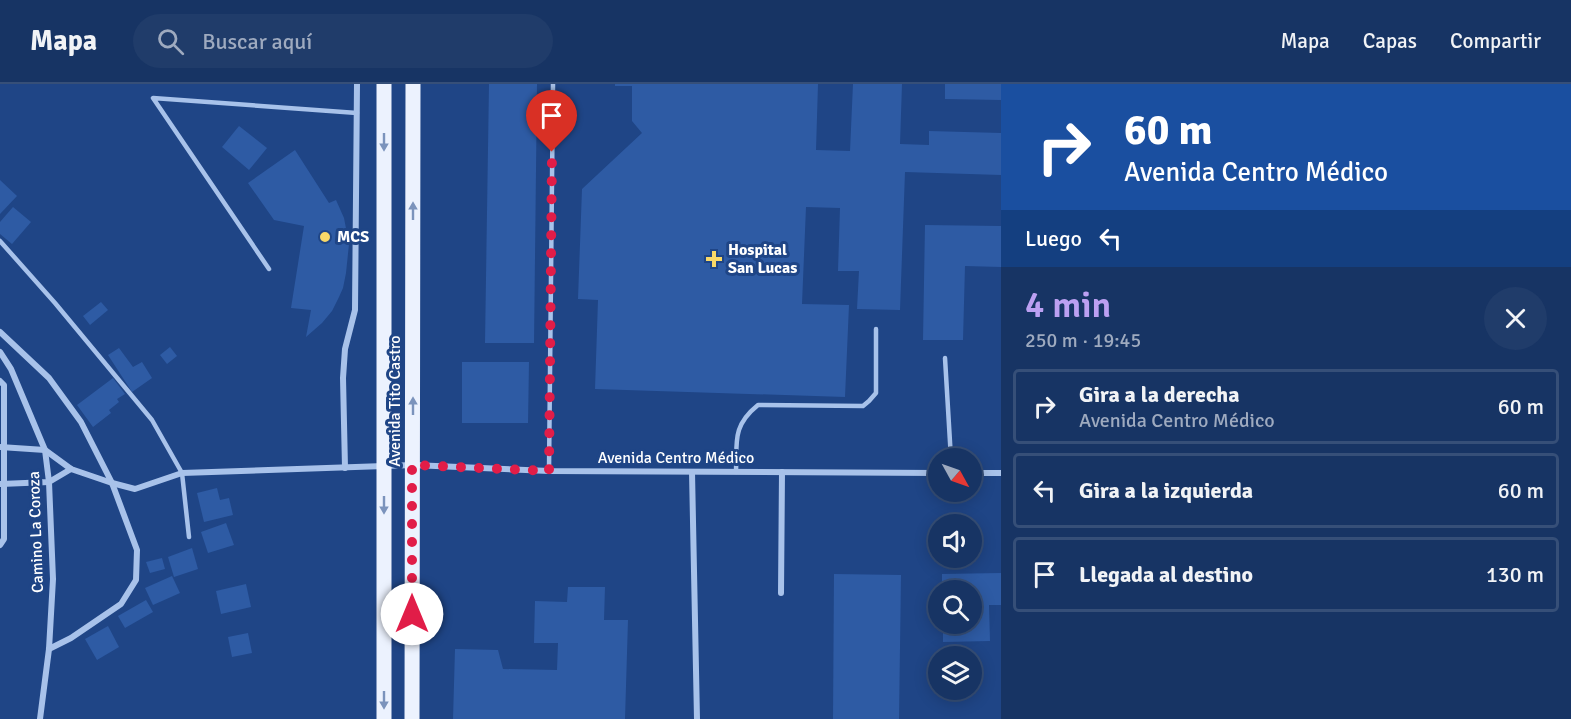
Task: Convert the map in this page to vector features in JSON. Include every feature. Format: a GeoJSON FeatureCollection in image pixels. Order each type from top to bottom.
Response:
{"type":"FeatureCollection","features":[{"type":"Feature","properties":{"kind":"main road","name":"Avenida Tito Castro"},"geometry":{"type":"LineString","coordinates":[[384,84],[384,719]]}},
{"type":"Feature","properties":{"kind":"main road","name":"Avenida Tito Castro"},"geometry":{"type":"LineString","coordinates":[[412,719],[413,84]]}},
{"type":"Feature","properties":{"kind":"street"},"geometry":{"type":"LineString","coordinates":[[345,468],[343,378],[345,349],[356,310],[357,84]]}},
{"type":"Feature","properties":{"kind":"street"},"geometry":{"type":"LineString","coordinates":[[0,333],[49,378],[81,422],[111,483],[136,550],[136,580],[121,604],[71,638],[49,649]]}},
{"type":"Feature","properties":{"kind":"street","name":"Camino La Coroza"},"geometry":{"type":"LineString","coordinates":[[0,352],[11,369],[45,450],[49,482],[53,579],[49,649],[40,719]]}},
{"type":"Feature","properties":{"kind":"street"},"geometry":{"type":"LineString","coordinates":[[0,381],[4,386],[2,447],[4,539],[0,544]]}},
{"type":"Feature","properties":{"kind":"street"},"geometry":{"type":"LineString","coordinates":[[2,447],[45,450]]}},
{"type":"Feature","properties":{"kind":"street","name":"Avenida Centro Médico"},"geometry":{"type":"LineString","coordinates":[[45,450],[72,469],[135,489],[182,473],[412,465],[549,471],[928,473]]}},
{"type":"Feature","properties":{"kind":"street"},"geometry":{"type":"LineString","coordinates":[[2,484],[49,482],[72,469]]}},
{"type":"Feature","properties":{"kind":"street"},"geometry":{"type":"LineString","coordinates":[[693,472],[697,719]]}},
{"type":"Feature","properties":{"kind":"street"},"geometry":{"type":"LineString","coordinates":[[781,593],[782,472]]}},
{"type":"Feature","properties":{"kind":"street"},"geometry":{"type":"LineString","coordinates":[[982,473],[1001,473]]}},
{"type":"Feature","properties":{"kind":"lane"},"geometry":{"type":"LineString","coordinates":[[549,471],[553,84]]}},
{"type":"Feature","properties":{"kind":"lane"},"geometry":{"type":"LineString","coordinates":[[269,269],[153,98],[357,113]]}},
{"type":"Feature","properties":{"kind":"lane"},"geometry":{"type":"LineString","coordinates":[[0,241],[152,420],[182,473],[189,537]]}},
{"type":"Feature","properties":{"kind":"lane"},"geometry":{"type":"LineString","coordinates":[[736,472],[737,434],[741,422],[758,405],[863,406],[869,401],[876,393],[876,329]]}},
{"type":"Feature","properties":{"kind":"lane"},"geometry":{"type":"LineString","coordinates":[[945,358],[950,448]]}},
{"type":"Feature","properties":{"kind":"building"},"geometry":{"type":"Polygon","coordinates":[[[489,84],[537,84],[534,343],[485,343],[489,84]]]}},
{"type":"Feature","properties":{"kind":"building"},"geometry":{"type":"Polygon","coordinates":[[[615,84],[818,84],[816,150],[850,151],[853,84],[902,84],[900,144],[929,145],[929,131],[1001,133],[1001,175],[905,172],[900,310],[857,309],[859,271],[838,271],[840,208],[806,207],[802,304],[849,305],[845,397],[595,389],[598,300],[578,299],[582,189],[642,133],[632,121],[632,86],[615,86],[615,84]]]}},
{"type":"Feature","properties":{"kind":"building"},"geometry":{"type":"Polygon","coordinates":[[[945,84],[1001,84],[1001,100],[945,99],[945,84]]]}},
{"type":"Feature","properties":{"kind":"building"},"geometry":{"type":"Polygon","coordinates":[[[239,126],[267,148],[249,170],[222,147],[239,126]]]}},
{"type":"Feature","properties":{"kind":"building","name":"MCS"},"geometry":{"type":"Polygon","coordinates":[[[295,150],[329,203],[336,200],[344,218],[349,244],[346,273],[339,297],[332,311],[306,337],[311,310],[291,308],[304,226],[274,220],[248,183],[295,150]]]}},
{"type":"Feature","properties":{"kind":"building"},"geometry":{"type":"Polygon","coordinates":[[[0,180],[17,196],[0,214],[0,180]]]}},
{"type":"Feature","properties":{"kind":"building"},"geometry":{"type":"Polygon","coordinates":[[[13,207],[31,222],[12,244],[0,234],[0,222],[13,207]]]}},
{"type":"Feature","properties":{"kind":"building"},"geometry":{"type":"Polygon","coordinates":[[[925,225],[1001,226],[1001,267],[965,266],[963,340],[923,340],[925,225]]]}},
{"type":"Feature","properties":{"kind":"building"},"geometry":{"type":"Polygon","coordinates":[[[101,302],[108,310],[90,325],[83,316],[101,302]]]}},
{"type":"Feature","properties":{"kind":"building"},"geometry":{"type":"Polygon","coordinates":[[[170,347],[177,356],[167,364],[160,355],[170,347]]]}},
{"type":"Feature","properties":{"kind":"building"},"geometry":{"type":"Polygon","coordinates":[[[119,348],[133,367],[142,362],[152,378],[132,392],[108,355],[119,348]]]}},
{"type":"Feature","properties":{"kind":"building"},"geometry":{"type":"Polygon","coordinates":[[[462,362],[529,362],[528,423],[462,423],[462,362]]]}},
{"type":"Feature","properties":{"kind":"building"},"geometry":{"type":"Polygon","coordinates":[[[113,378],[125,394],[117,399],[119,402],[109,410],[111,413],[93,427],[77,405],[113,378]]]}},
{"type":"Feature","properties":{"kind":"building"},"geometry":{"type":"Polygon","coordinates":[[[217,488],[220,500],[229,498],[233,515],[204,522],[197,493],[217,488]]]}},
{"type":"Feature","properties":{"kind":"building"},"geometry":{"type":"Polygon","coordinates":[[[226,523],[234,545],[208,553],[201,532],[226,523]]]}},
{"type":"Feature","properties":{"kind":"building"},"geometry":{"type":"Polygon","coordinates":[[[192,548],[198,569],[174,577],[168,557],[192,548]]]}},
{"type":"Feature","properties":{"kind":"building"},"geometry":{"type":"Polygon","coordinates":[[[162,558],[165,569],[150,573],[146,562],[162,558]]]}},
{"type":"Feature","properties":{"kind":"building"},"geometry":{"type":"Polygon","coordinates":[[[1001,573],[1001,605],[989,605],[990,641],[943,642],[943,634],[982,634],[982,580],[942,580],[942,574],[1001,573]]]}},
{"type":"Feature","properties":{"kind":"building"},"geometry":{"type":"Polygon","coordinates":[[[834,574],[901,575],[899,719],[833,719],[834,574]]]}},
{"type":"Feature","properties":{"kind":"building"},"geometry":{"type":"Polygon","coordinates":[[[172,576],[180,593],[153,605],[145,588],[172,576]]]}},
{"type":"Feature","properties":{"kind":"building"},"geometry":{"type":"Polygon","coordinates":[[[246,584],[251,607],[221,614],[216,591],[246,584]]]}},
{"type":"Feature","properties":{"kind":"building"},"geometry":{"type":"Polygon","coordinates":[[[568,587],[605,587],[604,620],[628,620],[625,719],[453,719],[455,649],[498,650],[503,669],[557,670],[558,643],[534,643],[535,601],[567,602],[568,587]]]}},
{"type":"Feature","properties":{"kind":"building"},"geometry":{"type":"Polygon","coordinates":[[[146,600],[153,612],[125,628],[118,616],[146,600]]]}},
{"type":"Feature","properties":{"kind":"building"},"geometry":{"type":"Polygon","coordinates":[[[108,626],[119,647],[97,660],[85,639],[108,626]]]}},
{"type":"Feature","properties":{"kind":"building"},"geometry":{"type":"Polygon","coordinates":[[[248,633],[252,653],[232,657],[228,637],[248,633]]]}},
{"type":"Feature","properties":{"kind":"place","name":"MCS"},"geometry":{"type":"Point","coordinates":[325,237]}},
{"type":"Feature","properties":{"kind":"place","name":"Hospital San Lucas"},"geometry":{"type":"Point","coordinates":[714,259]}},
{"type":"Feature","properties":{"kind":"route"},"geometry":{"type":"LineString","coordinates":[[412,614],[412,465],[549,471],[552,152]]}}]}
